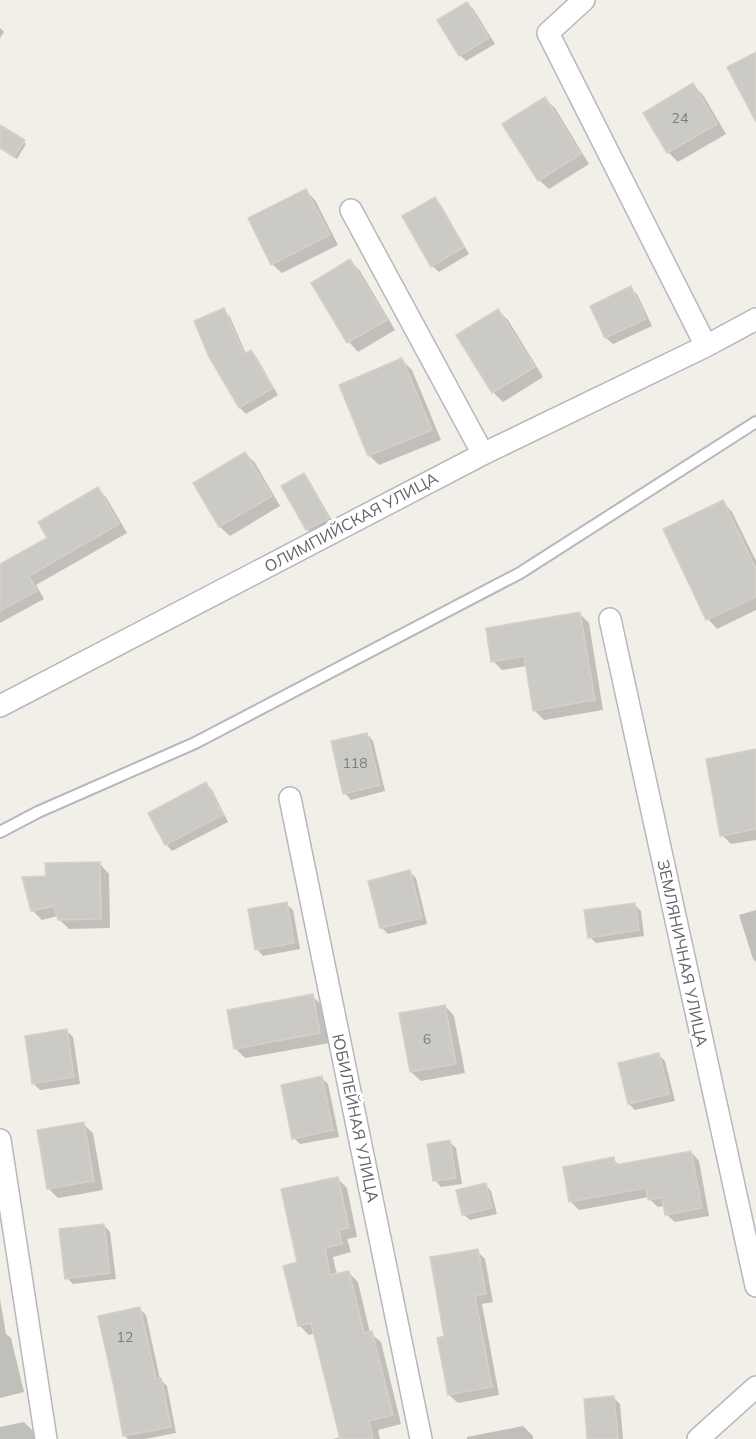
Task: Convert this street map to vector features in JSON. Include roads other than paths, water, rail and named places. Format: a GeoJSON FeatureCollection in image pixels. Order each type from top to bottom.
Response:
{"type":"FeatureCollection","features":[{"type":"Feature","properties":{"kind":"street"},"geometry":{"type":"LineString","coordinates":[[585,0],[548,33],[706,346]]}},
{"type":"Feature","properties":{"kind":"street"},"geometry":{"type":"LineString","coordinates":[[351,210],[483,454]]}},
{"type":"Feature","properties":{"kind":"street","name":"ОЛИМПИЙСКАЯ УЛИЦА"},"geometry":{"type":"LineString","coordinates":[[0,706],[483,454],[706,346],[756,319]]}},
{"type":"Feature","properties":{"kind":"street","name":"ЗЕМЛЯНИЧНАЯ УЛИЦА"},"geometry":{"type":"LineString","coordinates":[[610,619],[756,1286]]}},
{"type":"Feature","properties":{"kind":"street","name":"ЮБИЛЕЙНАЯ УЛИЦА"},"geometry":{"type":"LineString","coordinates":[[290,798],[421,1439]]}},
{"type":"Feature","properties":{"kind":"street"},"geometry":{"type":"LineString","coordinates":[[0,1140],[46,1439]]}},
{"type":"Feature","properties":{"kind":"street"},"geometry":{"type":"LineString","coordinates":[[698,1439],[756,1387]]}},
{"type":"Feature","properties":{"kind":"lane"},"geometry":{"type":"LineString","coordinates":[[0,832],[38,812],[195,743],[520,573],[756,422]]}}]}
